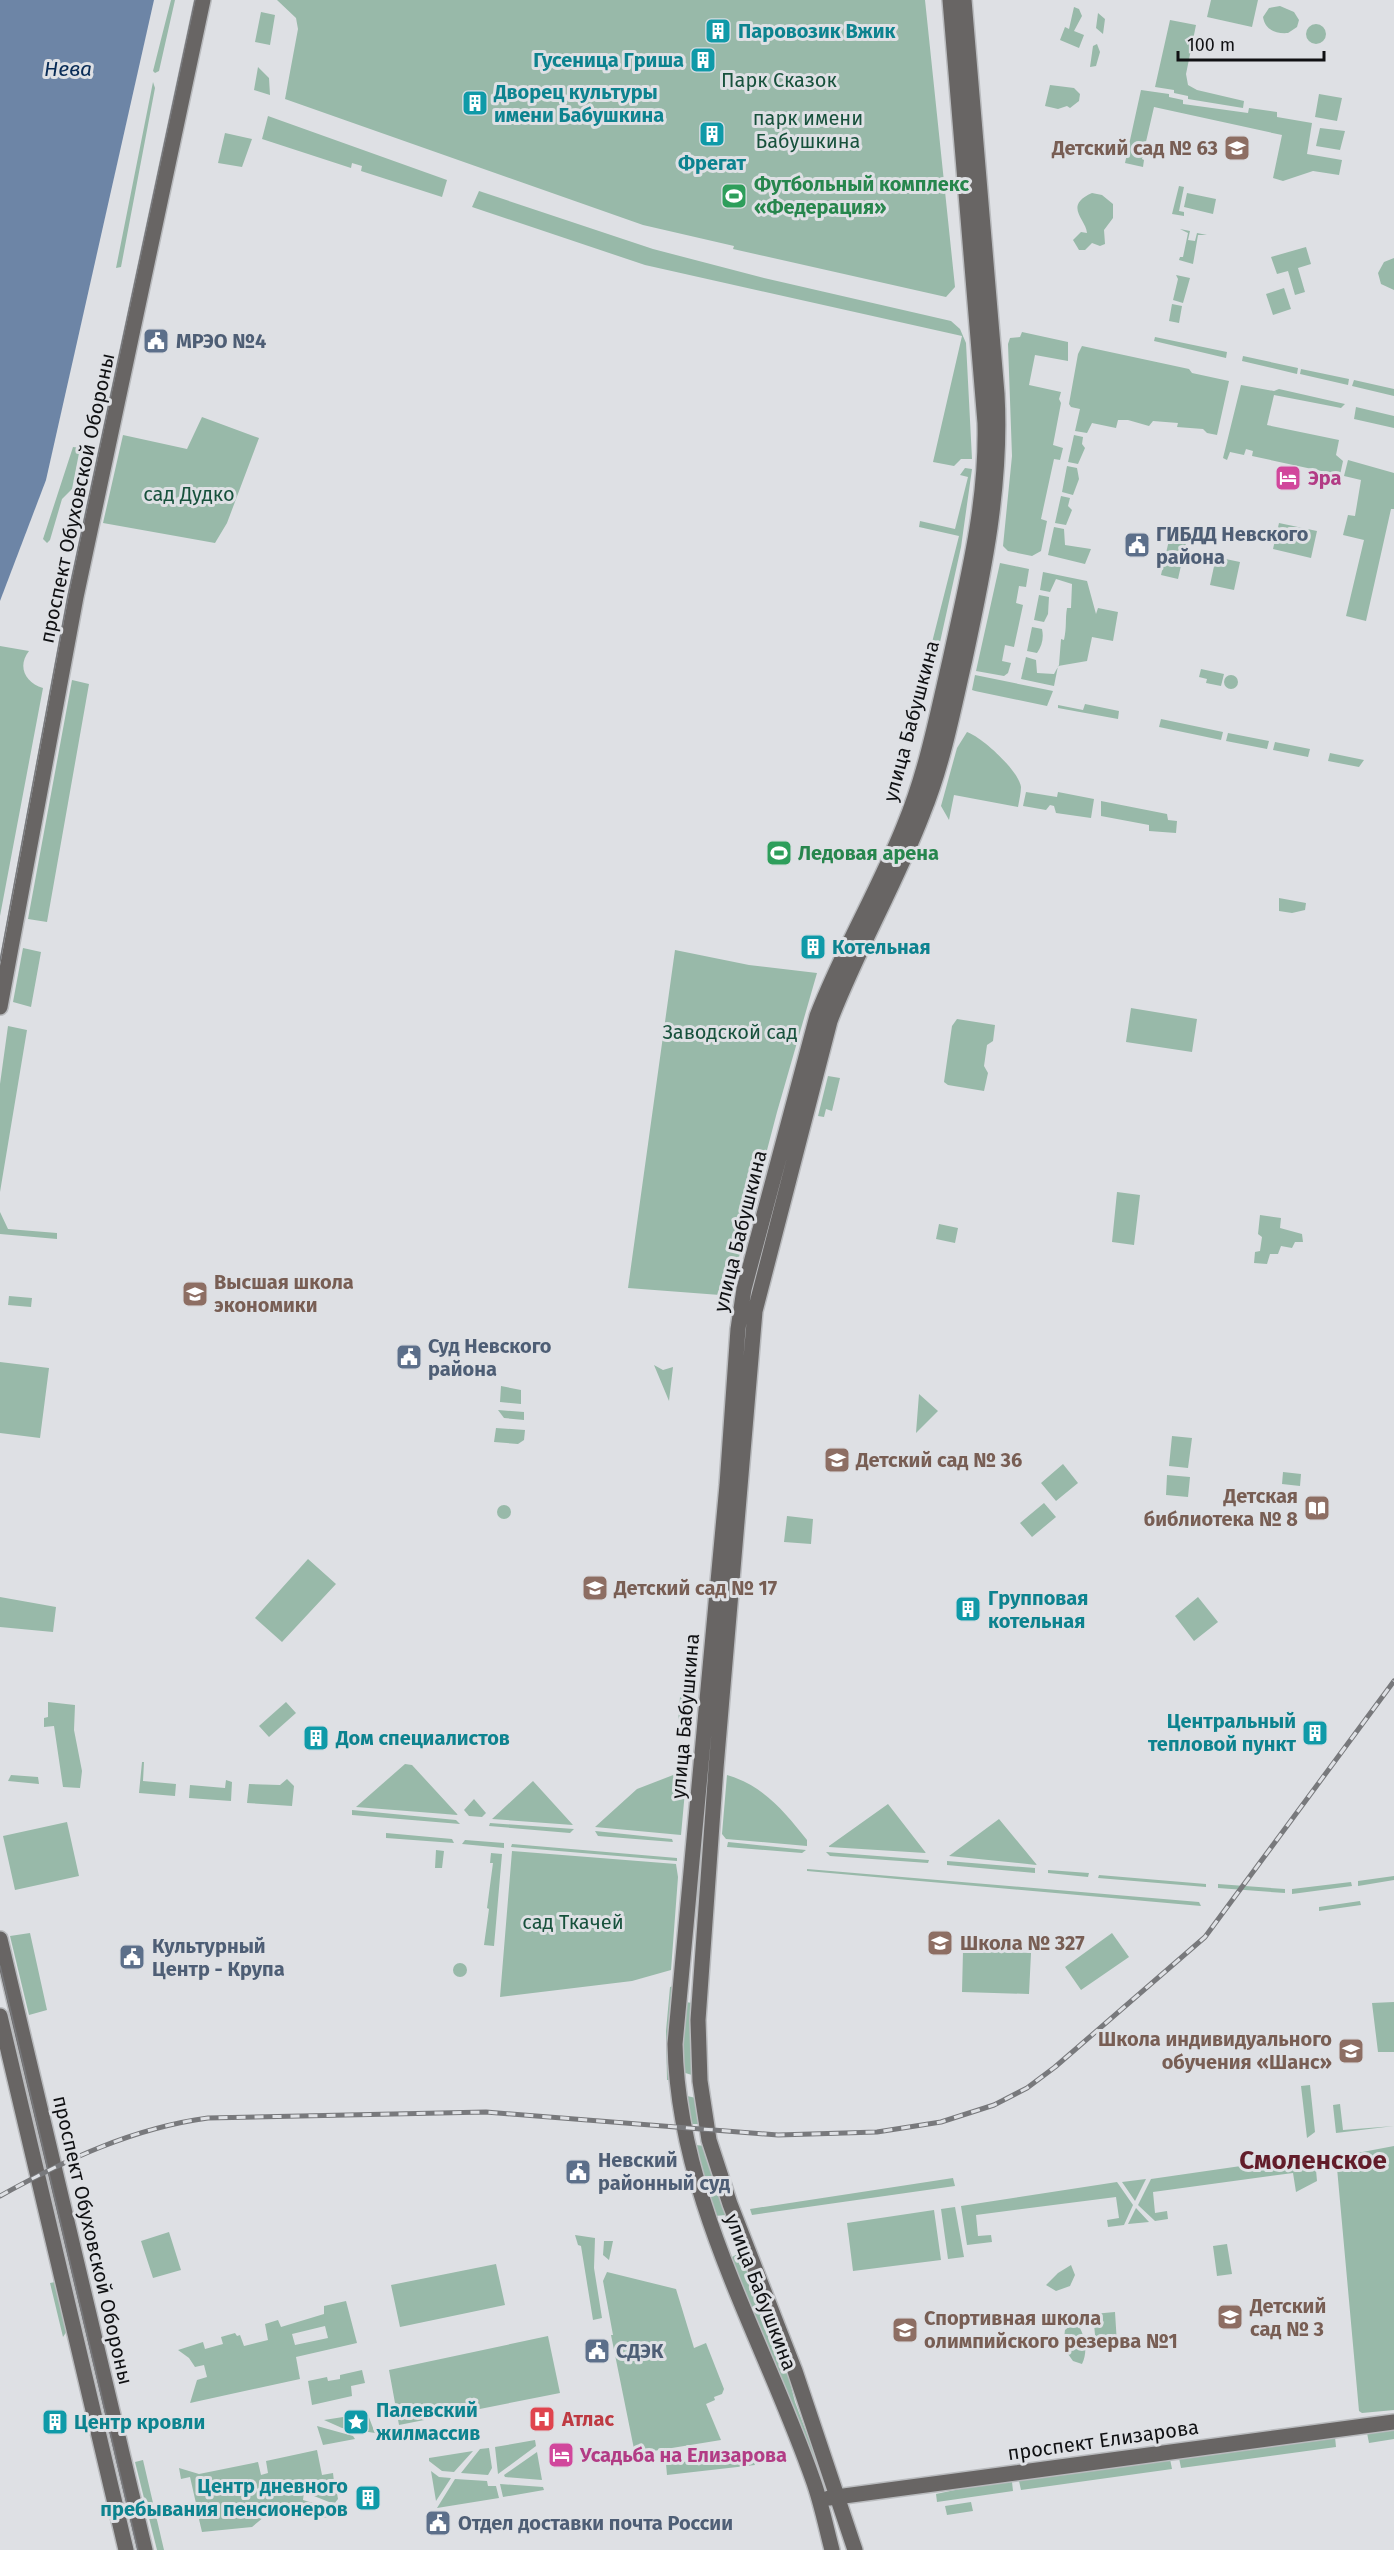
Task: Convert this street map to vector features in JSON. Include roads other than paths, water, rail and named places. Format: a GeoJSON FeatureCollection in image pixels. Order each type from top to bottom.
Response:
{"type":"FeatureCollection","features":[{"type":"Feature","properties":{"kind":"street","name":"проспект Обуховской Обороны"},"geometry":{"type":"LineString","coordinates":[[0,1007],[74,608],[203,0]]}},
{"type":"Feature","properties":{"kind":"street","name":"улица Бабушкина"},"geometry":{"type":"LineString","coordinates":[[832,2550],[819,2499],[705,2207],[686,2137],[677,2086],[677,2010],[714,1636],[738,1329],[744,1289],[817,1016],[833,974],[892,854],[922,774],[964,602],[975,540],[985,464],[984,413],[950,0]]}},
{"type":"Feature","properties":{"kind":"street","name":"улица Бабушкина"},"geometry":{"type":"LineString","coordinates":[[855,2550],[839,2496],[709,2140],[700,2081],[698,2020],[755,1311],[830,1021],[846,981],[904,859],[935,777],[972,628],[994,508],[999,449],[997,394],[964,0]]}},
{"type":"Feature","properties":{"kind":"street","name":"проспект Обуховской Обороны"},"geometry":{"type":"LineString","coordinates":[[0,1939],[145,2550]]}},
{"type":"Feature","properties":{"kind":"street","name":"проспект Обуховской Обороны"},"geometry":{"type":"LineString","coordinates":[[0,2016],[126,2550]]}},
{"type":"Feature","properties":{"kind":"street"},"geometry":{"type":"LineString","coordinates":[[677,2086],[700,2081]]}},
{"type":"Feature","properties":{"kind":"street"},"geometry":{"type":"LineString","coordinates":[[686,2137],[709,2140]]}},
{"type":"Feature","properties":{"kind":"street","name":"проспект Елизарова"},"geometry":{"type":"LineString","coordinates":[[819,2499],[1394,2422]]}},
{"type":"Feature","properties":{"kind":"water","name":"Нева"},"geometry":{"type":"Polygon","coordinates":[[[0,0],[154,0],[46,480],[0,601],[0,0]]]}},
{"type":"Feature","properties":{"kind":"tram line"},"geometry":{"type":"LineString","coordinates":[[0,961],[68,596],[195,0]]}},
{"type":"Feature","properties":{"kind":"tram line"},"geometry":{"type":"LineString","coordinates":[[0,1966],[138,2550]]}},
{"type":"Feature","properties":{"kind":"railway"},"geometry":{"type":"LineString","coordinates":[[0,2196],[100,2147],[153,2129],[208,2118],[486,2112],[778,2135],[877,2132],[941,2122],[994,2105],[1027,2088],[1055,2067],[1205,1937],[1394,1681]]}},
{"type":"Feature","properties":{"kind":"place","name":"Паровозик Вжик"},"geometry":{"type":"Point","coordinates":[718,31]}},
{"type":"Feature","properties":{"kind":"place","name":"Гусеница Гриша"},"geometry":{"type":"Point","coordinates":[703,60]}},
{"type":"Feature","properties":{"kind":"place","name":"Дворец культуры имени Бабушкина"},"geometry":{"type":"Point","coordinates":[475,103]}},
{"type":"Feature","properties":{"kind":"place","name":"Фрегат"},"geometry":{"type":"Point","coordinates":[712,134]}},
{"type":"Feature","properties":{"kind":"place","name":"Детский сад № 63"},"geometry":{"type":"Point","coordinates":[1237,148]}},
{"type":"Feature","properties":{"kind":"place","name":"Футбольный комплекс «Федерация»"},"geometry":{"type":"Point","coordinates":[734,196]}},
{"type":"Feature","properties":{"kind":"place","name":"МРЭО №4"},"geometry":{"type":"Point","coordinates":[156,341]}},
{"type":"Feature","properties":{"kind":"place","name":"Эра"},"geometry":{"type":"Point","coordinates":[1288,478]}},
{"type":"Feature","properties":{"kind":"place","name":"ГИБДД Невского района"},"geometry":{"type":"Point","coordinates":[1137,545]}},
{"type":"Feature","properties":{"kind":"place","name":"Ледовая арена"},"geometry":{"type":"Point","coordinates":[779,853]}},
{"type":"Feature","properties":{"kind":"place","name":"Котельная"},"geometry":{"type":"Point","coordinates":[813,947]}},
{"type":"Feature","properties":{"kind":"place","name":"Высшая школа экономики"},"geometry":{"type":"Point","coordinates":[195,1294]}},
{"type":"Feature","properties":{"kind":"place","name":"Суд Невского района"},"geometry":{"type":"Point","coordinates":[409,1357]}},
{"type":"Feature","properties":{"kind":"place","name":"Детский сад № 36"},"geometry":{"type":"Point","coordinates":[837,1460]}},
{"type":"Feature","properties":{"kind":"place","name":"Детская библиотека № 8"},"geometry":{"type":"Point","coordinates":[1317,1508]}},
{"type":"Feature","properties":{"kind":"place","name":"Детский сад № 17"},"geometry":{"type":"Point","coordinates":[595,1588]}},
{"type":"Feature","properties":{"kind":"place","name":"Групповая котельная"},"geometry":{"type":"Point","coordinates":[968,1609]}},
{"type":"Feature","properties":{"kind":"place","name":"Центральный тепловой пункт"},"geometry":{"type":"Point","coordinates":[1315,1733]}},
{"type":"Feature","properties":{"kind":"place","name":"Дом специалистов"},"geometry":{"type":"Point","coordinates":[316,1738]}},
{"type":"Feature","properties":{"kind":"place","name":"Школа № 327"},"geometry":{"type":"Point","coordinates":[940,1943]}},
{"type":"Feature","properties":{"kind":"place","name":"Культурный Центр - Крупа"},"geometry":{"type":"Point","coordinates":[132,1957]}},
{"type":"Feature","properties":{"kind":"place","name":"Школа индивидуального обучения «Шанс»"},"geometry":{"type":"Point","coordinates":[1351,2051]}},
{"type":"Feature","properties":{"kind":"place","name":"Невский районный суд"},"geometry":{"type":"Point","coordinates":[578,2172]}},
{"type":"Feature","properties":{"kind":"place","name":"Детский сад № 3"},"geometry":{"type":"Point","coordinates":[1230,2317]}},
{"type":"Feature","properties":{"kind":"place","name":"Спортивная школа олимпийского резерва №1"},"geometry":{"type":"Point","coordinates":[905,2330]}},
{"type":"Feature","properties":{"kind":"place","name":"СДЭК"},"geometry":{"type":"Point","coordinates":[597,2351]}},
{"type":"Feature","properties":{"kind":"place","name":"Атлас"},"geometry":{"type":"Point","coordinates":[542,2419]}},
{"type":"Feature","properties":{"kind":"place","name":"Центр кровли"},"geometry":{"type":"Point","coordinates":[55,2422]}},
{"type":"Feature","properties":{"kind":"place","name":"Палевский жилмассив"},"geometry":{"type":"Point","coordinates":[356,2422]}},
{"type":"Feature","properties":{"kind":"place","name":"Усадьба на Елизарова"},"geometry":{"type":"Point","coordinates":[561,2455]}},
{"type":"Feature","properties":{"kind":"place","name":"Центр дневного пребывания пенсионеров"},"geometry":{"type":"Point","coordinates":[368,2498]}},
{"type":"Feature","properties":{"kind":"place","name":"Отдел доставки почта России"},"geometry":{"type":"Point","coordinates":[438,2523]}},
{"type":"Feature","properties":{"kind":"district","name":"Смоленское"},"geometry":{"type":"Point","coordinates":[1313,2160]}},
{"type":"Feature","properties":{"kind":"park label","name":"Парк Сказок"},"geometry":{"type":"Point","coordinates":[779,80]}},
{"type":"Feature","properties":{"kind":"park label","name":"парк имени Бабушкина"},"geometry":{"type":"Point","coordinates":[808,130]}},
{"type":"Feature","properties":{"kind":"park label","name":"сад Дудко"},"geometry":{"type":"Point","coordinates":[189,494]}},
{"type":"Feature","properties":{"kind":"park label","name":"Заводской сад"},"geometry":{"type":"Point","coordinates":[730,1032]}},
{"type":"Feature","properties":{"kind":"park label","name":"сад Ткачей"},"geometry":{"type":"Point","coordinates":[573,1922]}}]}
